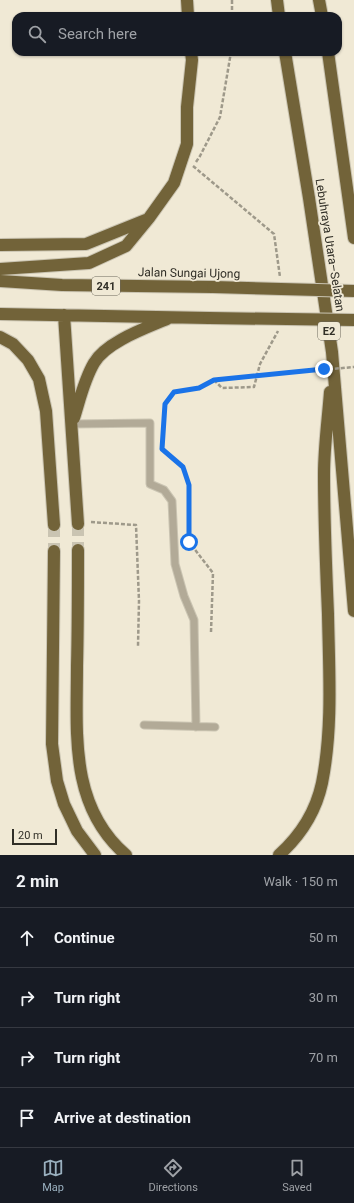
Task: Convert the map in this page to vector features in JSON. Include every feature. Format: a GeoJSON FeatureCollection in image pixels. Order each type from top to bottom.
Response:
{"type":"FeatureCollection","features":[{"type":"Feature","properties":{"kind":"highway"},"geometry":{"type":"LineString","coordinates":[[187,0],[188,12]]}},
{"type":"Feature","properties":{"kind":"highway"},"geometry":{"type":"LineString","coordinates":[[277,0],[279,12]]}},
{"type":"Feature","properties":{"kind":"highway"},"geometry":{"type":"LineString","coordinates":[[320,0],[322,12]]}},
{"type":"Feature","properties":{"kind":"highway"},"geometry":{"type":"LineString","coordinates":[[0,269],[89,263],[126,246],[149,218],[174,183],[187,144],[187,108],[192,56]]}},
{"type":"Feature","properties":{"kind":"highway","name":"Lebuhraya Utara–Selatan"},"geometry":{"type":"LineString","coordinates":[[286,56],[332,352],[354,611]]}},
{"type":"Feature","properties":{"kind":"highway","name":"Lebuhraya Utara–Selatan"},"geometry":{"type":"LineString","coordinates":[[329,56],[354,238]]}},
{"type":"Feature","properties":{"kind":"highway"},"geometry":{"type":"LineString","coordinates":[[0,245],[86,244],[149,218]]}},
{"type":"Feature","properties":{"kind":"highway","name":"Jalan Sungai Ujong"},"geometry":{"type":"LineString","coordinates":[[0,281],[62,285],[354,291]]}},
{"type":"Feature","properties":{"kind":"highway"},"geometry":{"type":"LineString","coordinates":[[0,314],[354,320]]}},
{"type":"Feature","properties":{"kind":"highway"},"geometry":{"type":"LineString","coordinates":[[64,315],[78,524]]}},
{"type":"Feature","properties":{"kind":"highway"},"geometry":{"type":"LineString","coordinates":[[72,424],[86,380],[95,361],[109,348],[132,334],[170,317]]}},
{"type":"Feature","properties":{"kind":"highway"},"geometry":{"type":"LineString","coordinates":[[0,337],[13,344],[28,360],[39,379],[46,411],[54,525]]}},
{"type":"Feature","properties":{"kind":"highway"},"geometry":{"type":"LineString","coordinates":[[279,855],[298,835],[307,821],[315,803],[322,784],[329,734],[324,472],[332,352]]}},
{"type":"Feature","properties":{"kind":"highway"},"geometry":{"type":"LineString","coordinates":[[78,550],[76,736],[83,785],[90,806],[100,824],[108,837],[126,855]]}},
{"type":"Feature","properties":{"kind":"highway"},"geometry":{"type":"LineString","coordinates":[[54,551],[52,744],[57,781],[64,804],[77,831],[94,855]]}},
{"type":"Feature","properties":{"kind":"lane"},"geometry":{"type":"LineString","coordinates":[[72,424],[150,423],[150,484],[164,490],[172,501],[175,564],[184,596],[194,620],[196,727]]}},
{"type":"Feature","properties":{"kind":"lane"},"geometry":{"type":"LineString","coordinates":[[144,725],[215,727]]}},
{"type":"Feature","properties":{"kind":"path"},"geometry":{"type":"LineString","coordinates":[[232,0],[232,12]]}},
{"type":"Feature","properties":{"kind":"path"},"geometry":{"type":"LineString","coordinates":[[230,56],[220,117],[200,156],[193,166],[274,234],[280,279]]}},
{"type":"Feature","properties":{"kind":"path"},"geometry":{"type":"LineString","coordinates":[[214,380],[222,388],[254,387],[260,364],[278,331],[283,328]]}},
{"type":"Feature","properties":{"kind":"path"},"geometry":{"type":"LineString","coordinates":[[211,632],[213,573],[189,542],[189,485],[183,467],[162,449],[165,404],[174,392],[199,388],[214,380],[354,367]]}},
{"type":"Feature","properties":{"kind":"path"},"geometry":{"type":"LineString","coordinates":[[91,522],[136,525],[139,601],[138,646]]}},
{"type":"Feature","properties":{"kind":"tunnel"},"geometry":{"type":"LineString","coordinates":[[78,524],[78,550]]}},
{"type":"Feature","properties":{"kind":"tunnel"},"geometry":{"type":"LineString","coordinates":[[54,525],[54,551]]}},
{"type":"Feature","properties":{"kind":"route"},"geometry":{"type":"LineString","coordinates":[[189,542],[189,485],[183,467],[162,449],[165,404],[174,392],[199,388],[214,380],[324,369]]}}]}
